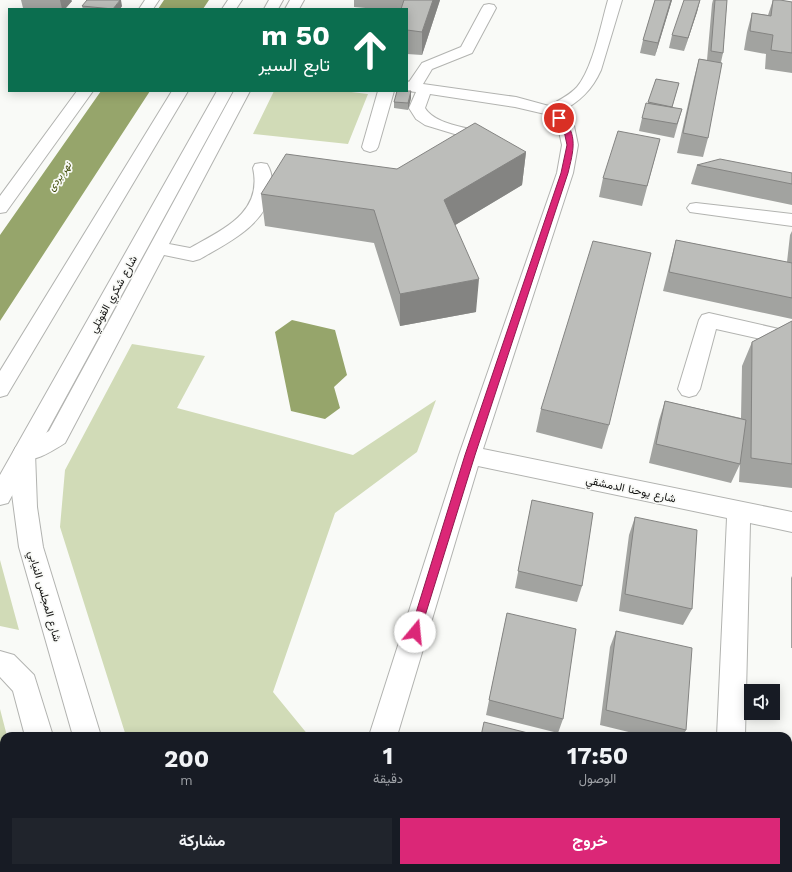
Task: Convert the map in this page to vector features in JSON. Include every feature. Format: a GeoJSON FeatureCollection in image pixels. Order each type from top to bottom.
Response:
{"type":"FeatureCollection","features":[{"type":"Feature","properties":{"kind":"main road"},"geometry":{"type":"LineString","coordinates":[[551,111],[568,101],[584,88],[594,72],[615,0]]}},
{"type":"Feature","properties":{"kind":"main road"},"geometry":{"type":"LineString","coordinates":[[471,134],[431,122],[422,116],[417,108],[415,87],[427,66],[467,50],[489,8]]}},
{"type":"Feature","properties":{"kind":"main road"},"geometry":{"type":"LineString","coordinates":[[384,732],[470,455],[565,173],[570,145],[566,126],[551,111],[516,102],[415,87]]}},
{"type":"Feature","properties":{"kind":"main road"},"geometry":{"type":"LineString","coordinates":[[0,208],[85,92]]}},
{"type":"Feature","properties":{"kind":"main road"},"geometry":{"type":"LineString","coordinates":[[0,389],[179,92]]}},
{"type":"Feature","properties":{"kind":"main road","name":"شارع شكري القوتلي"},"geometry":{"type":"LineString","coordinates":[[0,496],[224,92]]}},
{"type":"Feature","properties":{"kind":"main road"},"geometry":{"type":"LineString","coordinates":[[24,453],[44,445],[57,437],[241,92]]}},
{"type":"Feature","properties":{"kind":"main road"},"geometry":{"type":"LineString","coordinates":[[370,147],[386,92]]}},
{"type":"Feature","properties":{"kind":"main road"},"geometry":{"type":"LineString","coordinates":[[159,248],[193,254],[236,230],[258,205],[264,183],[261,168]]}},
{"type":"Feature","properties":{"kind":"main road"},"geometry":{"type":"LineString","coordinates":[[696,208],[792,220]]}},
{"type":"Feature","properties":{"kind":"main road"},"geometry":{"type":"LineString","coordinates":[[689,389],[709,320],[792,339]]}},
{"type":"Feature","properties":{"kind":"main road","name":"شارع المجلس النيابي"},"geometry":{"type":"LineString","coordinates":[[24,453],[22,479],[27,533],[86,732]]}},
{"type":"Feature","properties":{"kind":"main road","name":"شارع يوحنا الدمشقي"},"geometry":{"type":"LineString","coordinates":[[470,455],[792,522]]}},
{"type":"Feature","properties":{"kind":"main road"},"geometry":{"type":"LineString","coordinates":[[731,732],[739,512]]}},
{"type":"Feature","properties":{"kind":"main road"},"geometry":{"type":"LineString","coordinates":[[0,663],[5,664],[25,684],[38,732]]}},
{"type":"Feature","properties":{"kind":"shaded area"},"geometry":{"type":"Polygon","coordinates":[[[274,92],[351,92],[368,94],[348,144],[253,134],[274,92]]]}},
{"type":"Feature","properties":{"kind":"shaded area"},"geometry":{"type":"Polygon","coordinates":[[[132,344],[205,356],[177,408],[353,455],[436,400],[417,452],[335,513],[273,692],[306,732],[125,732],[60,527],[65,470],[132,344]]]}},
{"type":"Feature","properties":{"kind":"shaded area"},"geometry":{"type":"Polygon","coordinates":[[[0,560],[19,630],[0,626],[0,560]]]}},
{"type":"Feature","properties":{"kind":"shaded area"},"geometry":{"type":"Polygon","coordinates":[[[0,709],[6,732],[0,732],[0,709]]]}},
{"type":"Feature","properties":{"kind":"water"},"geometry":{"type":"Polygon","coordinates":[[[164,0],[209,0],[204,8],[159,8],[164,0]]]}},
{"type":"Feature","properties":{"kind":"water","name":"نهر بردى"},"geometry":{"type":"Polygon","coordinates":[[[100,92],[149,92],[0,321],[0,235],[100,92]]]}},
{"type":"Feature","properties":{"kind":"water"},"geometry":{"type":"Polygon","coordinates":[[[292,320],[335,330],[347,375],[334,387],[340,408],[325,419],[291,411],[275,332],[292,320]]]}},
{"type":"Feature","properties":{"kind":"building"},"geometry":{"type":"Polygon","coordinates":[[[87,0],[120,0],[114,8],[82,6],[87,0]]]}},
{"type":"Feature","properties":{"kind":"building"},"geometry":{"type":"Polygon","coordinates":[[[404,0],[433,0],[422,32],[408,30],[408,8],[401,8],[404,0]]]}},
{"type":"Feature","properties":{"kind":"building"},"geometry":{"type":"Polygon","coordinates":[[[655,0],[671,0],[658,43],[643,40],[655,0]]]}},
{"type":"Feature","properties":{"kind":"building"},"geometry":{"type":"Polygon","coordinates":[[[684,0],[700,0],[688,38],[672,35],[684,0]]]}},
{"type":"Feature","properties":{"kind":"building"},"geometry":{"type":"Polygon","coordinates":[[[715,0],[727,0],[723,53],[711,51],[715,0]]]}},
{"type":"Feature","properties":{"kind":"building"},"geometry":{"type":"Polygon","coordinates":[[[773,0],[792,2],[792,53],[771,50],[773,35],[750,31],[752,13],[771,16],[773,0]]]}},
{"type":"Feature","properties":{"kind":"building"},"geometry":{"type":"Polygon","coordinates":[[[699,59],[722,63],[708,138],[683,133],[699,59]]]}},
{"type":"Feature","properties":{"kind":"building"},"geometry":{"type":"Polygon","coordinates":[[[656,79],[679,83],[672,107],[648,102],[656,79]]]}},
{"type":"Feature","properties":{"kind":"building"},"geometry":{"type":"Polygon","coordinates":[[[411,91],[408,103],[394,102],[397,92],[411,91]]]}},
{"type":"Feature","properties":{"kind":"building"},"geometry":{"type":"Polygon","coordinates":[[[646,103],[682,109],[677,124],[642,118],[646,103]]]}},
{"type":"Feature","properties":{"kind":"building"},"geometry":{"type":"Polygon","coordinates":[[[475,123],[526,152],[444,200],[479,279],[400,294],[374,210],[261,194],[286,154],[397,169],[475,123]]]}},
{"type":"Feature","properties":{"kind":"building"},"geometry":{"type":"Polygon","coordinates":[[[618,131],[660,139],[647,186],[603,178],[618,131]]]}},
{"type":"Feature","properties":{"kind":"building"},"geometry":{"type":"Polygon","coordinates":[[[720,159],[792,173],[792,184],[697,165],[720,159]]]}},
{"type":"Feature","properties":{"kind":"building"},"geometry":{"type":"Polygon","coordinates":[[[676,240],[792,263],[792,298],[669,272],[676,240]]]}},
{"type":"Feature","properties":{"kind":"building"},"geometry":{"type":"Polygon","coordinates":[[[593,241],[651,253],[609,425],[541,409],[593,241]]]}},
{"type":"Feature","properties":{"kind":"building"},"geometry":{"type":"Polygon","coordinates":[[[792,321],[792,464],[751,458],[752,342],[792,321]]]}},
{"type":"Feature","properties":{"kind":"building"},"geometry":{"type":"Polygon","coordinates":[[[665,401],[746,420],[740,464],[656,444],[665,401]]]}},
{"type":"Feature","properties":{"kind":"building"},"geometry":{"type":"Polygon","coordinates":[[[532,500],[593,513],[582,586],[518,571],[532,500]]]}},
{"type":"Feature","properties":{"kind":"building"},"geometry":{"type":"Polygon","coordinates":[[[635,517],[697,530],[692,609],[625,594],[635,517]]]}},
{"type":"Feature","properties":{"kind":"building"},"geometry":{"type":"Polygon","coordinates":[[[507,613],[576,629],[563,719],[489,700],[507,613]]]}},
{"type":"Feature","properties":{"kind":"building"},"geometry":{"type":"Polygon","coordinates":[[[616,631],[692,648],[686,730],[606,710],[616,631]]]}},
{"type":"Feature","properties":{"kind":"building"},"geometry":{"type":"Polygon","coordinates":[[[484,722],[524,732],[482,732],[484,722]]]}},
{"type":"Feature","properties":{"kind":"route"},"geometry":{"type":"LineString","coordinates":[[415,632],[470,455],[565,173],[570,145],[566,126],[559,118]]}}]}
